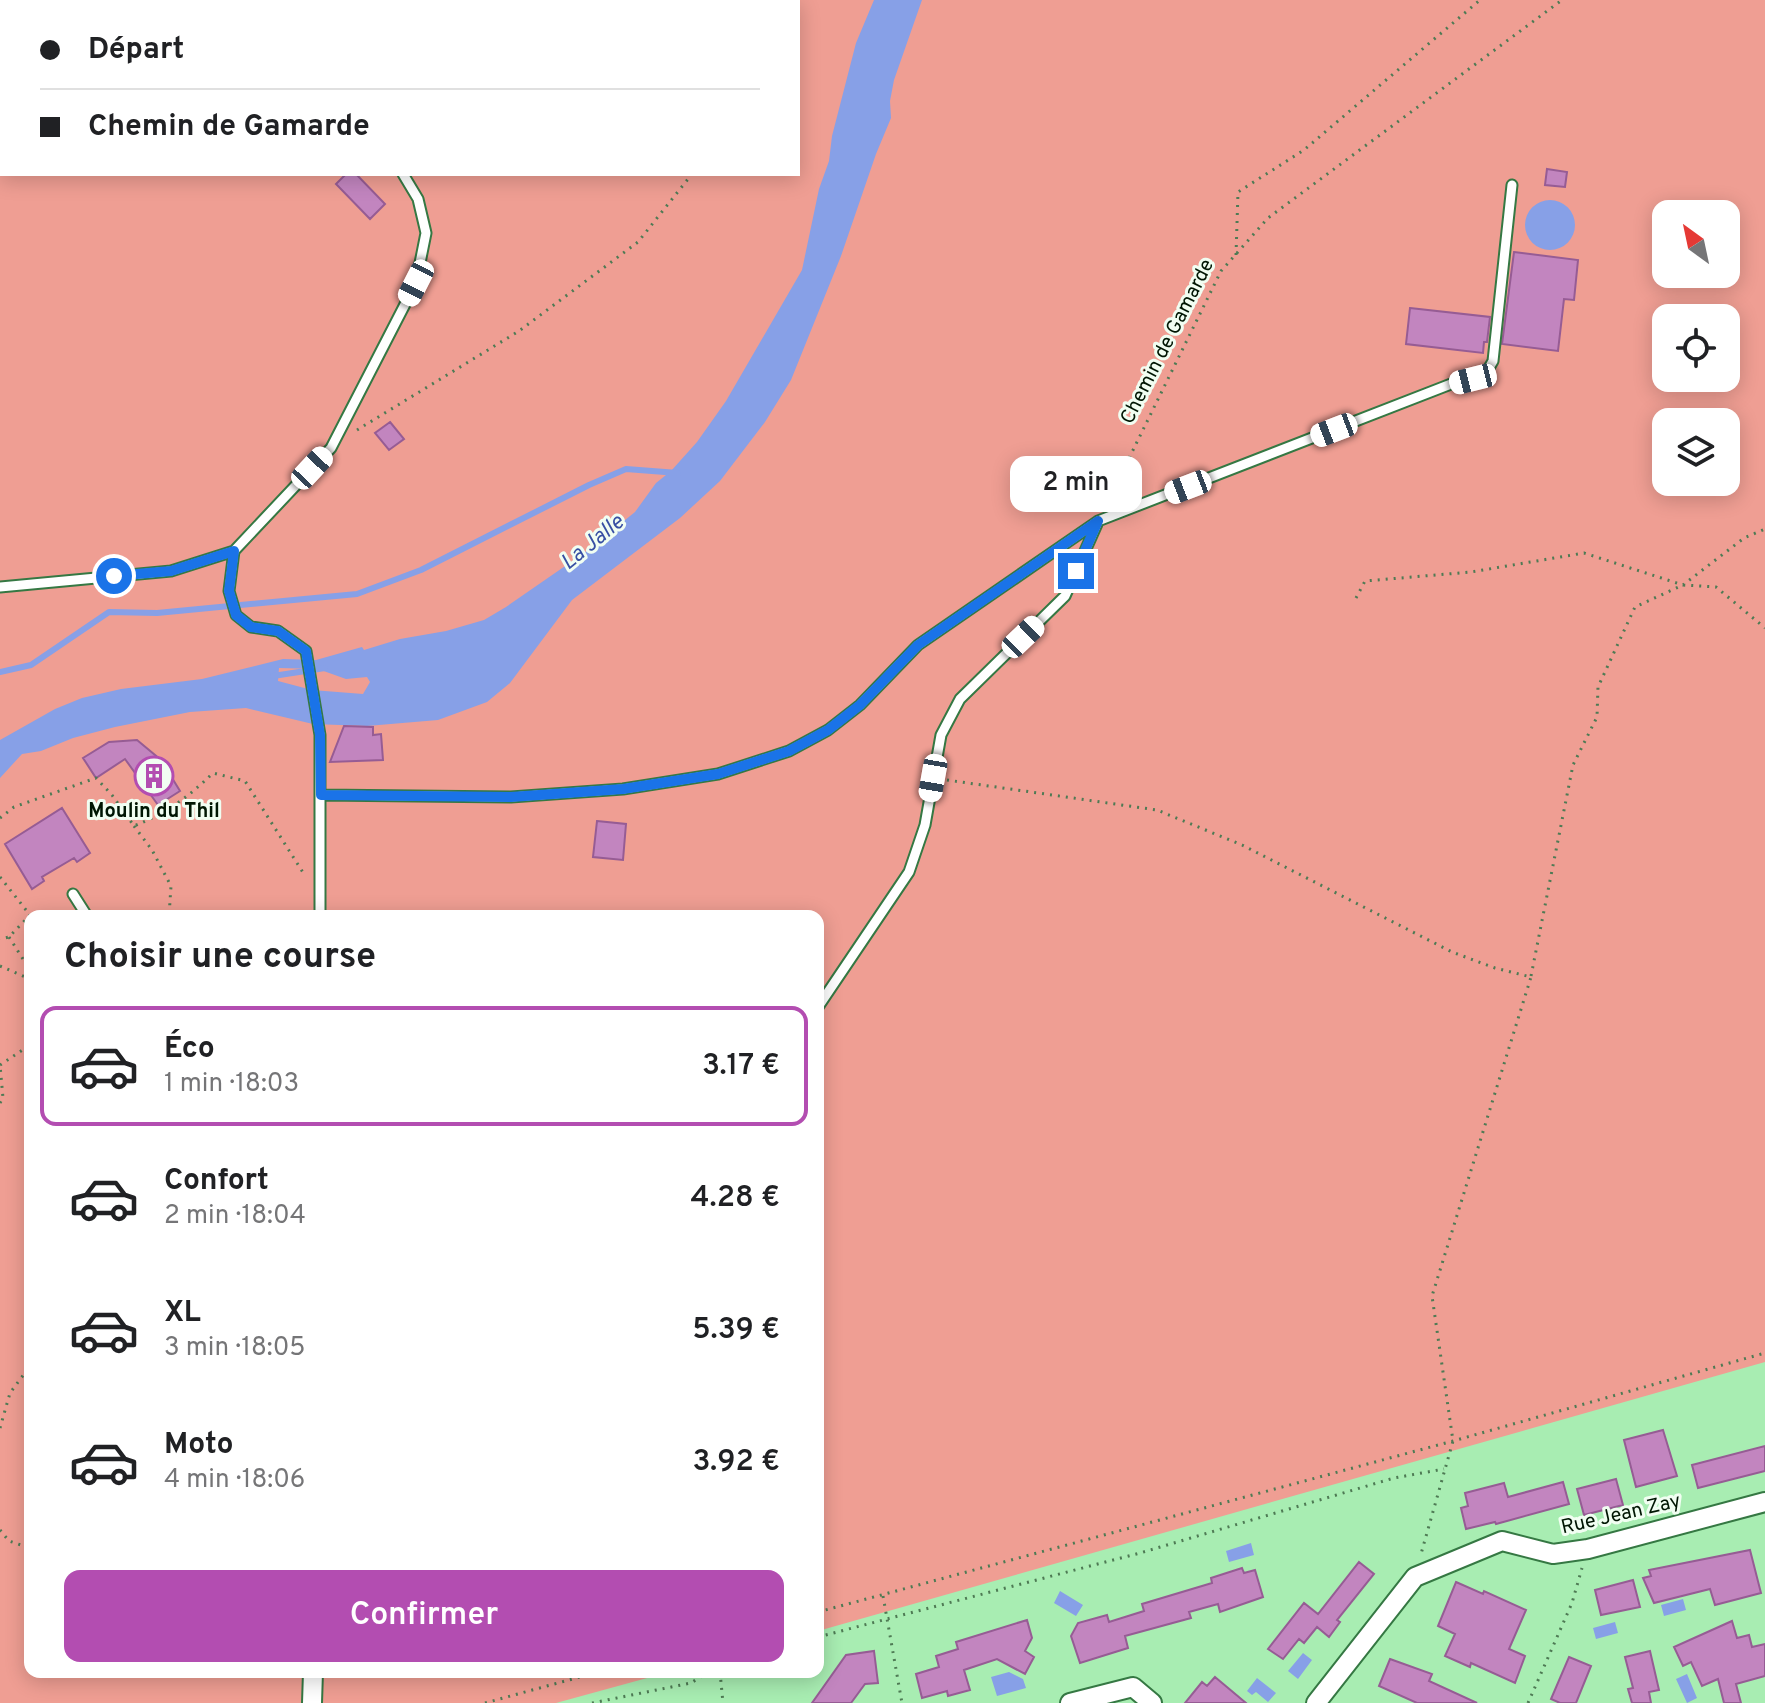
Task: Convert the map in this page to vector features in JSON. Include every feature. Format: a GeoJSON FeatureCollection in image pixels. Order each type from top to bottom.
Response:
{"type":"FeatureCollection","features":[{"type":"Feature","properties":{"kind":"street","name":"Rue Jean Zay"},"geometry":{"type":"LineString","coordinates":[[1316,1703],[1415,1577],[1502,1541],[1553,1554],[1588,1549],[1765,1502]]}},
{"type":"Feature","properties":{"kind":"street"},"geometry":{"type":"LineString","coordinates":[[312,1703],[313,1678]]}},
{"type":"Feature","properties":{"kind":"street"},"geometry":{"type":"LineString","coordinates":[[1070,1703],[1133,1687],[1152,1703]]}},
{"type":"Feature","properties":{"kind":"lane"},"geometry":{"type":"LineString","coordinates":[[0,587],[171,571],[234,551],[331,448],[416,283],[426,233],[418,199],[404,176]]}},
{"type":"Feature","properties":{"kind":"lane"},"geometry":{"type":"LineString","coordinates":[[321,795],[511,797],[623,789],[718,774],[789,751],[828,730],[860,705],[918,645],[1098,521],[1486,373],[1493,361],[1512,185]]}},
{"type":"Feature","properties":{"kind":"lane"},"geometry":{"type":"LineString","coordinates":[[824,998],[909,872],[925,825],[941,735],[960,699],[1065,596],[1098,521]]}},
{"type":"Feature","properties":{"kind":"lane"},"geometry":{"type":"LineString","coordinates":[[234,551],[229,591],[236,615],[251,627],[278,631],[306,651],[320,735],[320,910]]}},
{"type":"Feature","properties":{"kind":"lane"},"geometry":{"type":"LineString","coordinates":[[73,894],[83,910]]}},
{"type":"Feature","properties":{"kind":"path"},"geometry":{"type":"LineString","coordinates":[[1236,255],[1238,192],[1304,150],[1480,0]]}},
{"type":"Feature","properties":{"kind":"path","name":"Chemin de Gamarde"},"geometry":{"type":"LineString","coordinates":[[1098,521],[1221,271],[1268,218],[1562,0]]}},
{"type":"Feature","properties":{"kind":"path"},"geometry":{"type":"LineString","coordinates":[[331,448],[393,405],[519,331],[638,242],[690,176]]}},
{"type":"Feature","properties":{"kind":"path"},"geometry":{"type":"LineString","coordinates":[[1415,1577],[1453,1441],[1432,1296],[1531,977],[1573,765],[1597,717],[1598,687],[1635,607],[1683,585],[1744,538],[1765,529]]}},
{"type":"Feature","properties":{"kind":"path"},"geometry":{"type":"LineString","coordinates":[[1356,598],[1365,581],[1471,572],[1584,553],[1683,585],[1716,587],[1765,628]]}},
{"type":"Feature","properties":{"kind":"path"},"geometry":{"type":"LineString","coordinates":[[134,826],[164,813],[187,798],[213,773],[245,781],[304,875]]}},
{"type":"Feature","properties":{"kind":"path"},"geometry":{"type":"LineString","coordinates":[[0,818],[14,807],[96,778],[152,850],[171,886],[169,910]]}},
{"type":"Feature","properties":{"kind":"path"},"geometry":{"type":"LineString","coordinates":[[933,778],[1157,810],[1242,845],[1452,952],[1531,977]]}},
{"type":"Feature","properties":{"kind":"path"},"geometry":{"type":"LineString","coordinates":[[0,877],[26,910]]}},
{"type":"Feature","properties":{"kind":"path"},"geometry":{"type":"LineString","coordinates":[[0,939],[9,937],[24,921]]}},
{"type":"Feature","properties":{"kind":"path"},"geometry":{"type":"LineString","coordinates":[[9,937],[24,961]]}},
{"type":"Feature","properties":{"kind":"path"},"geometry":{"type":"LineString","coordinates":[[0,966],[24,976]]}},
{"type":"Feature","properties":{"kind":"path"},"geometry":{"type":"LineString","coordinates":[[0,1103],[3,1098],[0,1065],[24,1049]]}},
{"type":"Feature","properties":{"kind":"path"},"geometry":{"type":"LineString","coordinates":[[824,1610],[1453,1441],[1765,1353]]}},
{"type":"Feature","properties":{"kind":"path"},"geometry":{"type":"LineString","coordinates":[[0,1428],[10,1393],[24,1374]]}},
{"type":"Feature","properties":{"kind":"path"},"geometry":{"type":"LineString","coordinates":[[824,1636],[1140,1553],[1394,1478],[1444,1469]]}},
{"type":"Feature","properties":{"kind":"path"},"geometry":{"type":"LineString","coordinates":[[0,1530],[9,1541],[24,1546]]}},
{"type":"Feature","properties":{"kind":"path"},"geometry":{"type":"LineString","coordinates":[[1528,1703],[1572,1603],[1588,1549]]}},
{"type":"Feature","properties":{"kind":"path"},"geometry":{"type":"LineString","coordinates":[[883,1595],[902,1703]]}},
{"type":"Feature","properties":{"kind":"path"},"geometry":{"type":"LineString","coordinates":[[485,1703],[576,1678]]}},
{"type":"Feature","properties":{"kind":"path"},"geometry":{"type":"LineString","coordinates":[[592,1703],[691,1683],[699,1678]]}},
{"type":"Feature","properties":{"kind":"path"},"geometry":{"type":"LineString","coordinates":[[721,1678],[723,1703]]}},
{"type":"Feature","properties":{"kind":"shaded area"},"geometry":{"type":"Polygon","coordinates":[[[800,0],[1765,0],[1765,1362],[824,1629],[824,910],[24,910],[24,1678],[647,1678],[556,1703],[0,1703],[0,176],[800,176],[800,0]]]}},
{"type":"Feature","properties":{"kind":"water"},"geometry":{"type":"Polygon","coordinates":[[[874,0],[922,0],[894,80],[891,118],[841,256],[791,380],[765,422],[720,481],[680,518],[572,600],[510,683],[487,702],[438,720],[367,726],[313,724],[246,708],[190,712],[115,727],[73,738],[41,751],[22,754],[0,778],[0,740],[55,709],[82,698],[121,689],[202,679],[283,659],[316,660],[484,620],[584,553],[635,512],[656,483],[697,442],[726,401],[802,270],[856,43],[874,0]],[[279,668],[278,681],[312,690],[363,694],[370,682],[367,677],[346,679],[318,669],[279,668]]]}},
{"type":"Feature","properties":{"kind":"water"},"geometry":{"type":"Polygon","coordinates":[[[1550,200],[1567,208],[1575,225],[1567,242],[1550,250],[1533,242],[1525,225],[1533,208],[1550,200]]]}},
{"type":"Feature","properties":{"kind":"water"},"geometry":{"type":"Polygon","coordinates":[[[1251,1543],[1254,1555],[1229,1562],[1226,1551],[1251,1543]]]}},
{"type":"Feature","properties":{"kind":"water"},"geometry":{"type":"Polygon","coordinates":[[[1060,1591],[1083,1605],[1076,1616],[1054,1603],[1060,1591]]]}},
{"type":"Feature","properties":{"kind":"water"},"geometry":{"type":"Polygon","coordinates":[[[1683,1599],[1686,1610],[1664,1616],[1661,1605],[1683,1599]]]}},
{"type":"Feature","properties":{"kind":"water"},"geometry":{"type":"Polygon","coordinates":[[[1615,1622],[1618,1633],[1596,1639],[1593,1628],[1615,1622]]]}},
{"type":"Feature","properties":{"kind":"water"},"geometry":{"type":"Polygon","coordinates":[[[1303,1653],[1312,1660],[1298,1679],[1288,1671],[1303,1653]]]}},
{"type":"Feature","properties":{"kind":"water"},"geometry":{"type":"Polygon","coordinates":[[[1009,1672],[1023,1679],[1026,1688],[997,1696],[991,1677],[1009,1672]]]}},
{"type":"Feature","properties":{"kind":"water"},"geometry":{"type":"Polygon","coordinates":[[[1687,1674],[1697,1698],[1687,1703],[1676,1679],[1687,1674]]]}},
{"type":"Feature","properties":{"kind":"water"},"geometry":{"type":"Polygon","coordinates":[[[1257,1678],[1276,1693],[1268,1702],[1256,1692],[1252,1695],[1247,1691],[1257,1678]]]}},
{"type":"Feature","properties":{"kind":"building"},"geometry":{"type":"Polygon","coordinates":[[[1547,169],[1567,172],[1565,187],[1545,185],[1547,169]]]}},
{"type":"Feature","properties":{"kind":"building"},"geometry":{"type":"Polygon","coordinates":[[[344,176],[358,176],[385,204],[370,219],[336,184],[344,176]]]}},
{"type":"Feature","properties":{"kind":"building"},"geometry":{"type":"Polygon","coordinates":[[[1514,252],[1578,260],[1574,300],[1564,299],[1558,351],[1502,344],[1514,252]]]}},
{"type":"Feature","properties":{"kind":"building"},"geometry":{"type":"Polygon","coordinates":[[[1410,308],[1490,317],[1483,353],[1406,344],[1410,308]]]}},
{"type":"Feature","properties":{"kind":"building"},"geometry":{"type":"Polygon","coordinates":[[[390,422],[404,439],[389,450],[375,433],[390,422]]]}},
{"type":"Feature","properties":{"kind":"building"},"geometry":{"type":"Polygon","coordinates":[[[344,726],[373,727],[373,735],[381,734],[383,760],[330,762],[344,726]]]}},
{"type":"Feature","properties":{"kind":"building","name":"Moulin du Thil"},"geometry":{"type":"Polygon","coordinates":[[[137,740],[161,760],[180,791],[158,805],[125,759],[96,778],[83,758],[109,742],[137,740]]]}},
{"type":"Feature","properties":{"kind":"building"},"geometry":{"type":"Polygon","coordinates":[[[62,808],[90,853],[77,862],[74,858],[42,877],[44,881],[32,889],[5,844],[62,808]]]}},
{"type":"Feature","properties":{"kind":"building"},"geometry":{"type":"Polygon","coordinates":[[[597,821],[626,824],[623,860],[593,857],[597,821]]]}},
{"type":"Feature","properties":{"kind":"building"},"geometry":{"type":"Polygon","coordinates":[[[1663,1430],[1677,1476],[1636,1487],[1624,1440],[1663,1430]]]}},
{"type":"Feature","properties":{"kind":"building"},"geometry":{"type":"Polygon","coordinates":[[[1765,1446],[1765,1471],[1698,1488],[1692,1465],[1765,1446]]]}},
{"type":"Feature","properties":{"kind":"building"},"geometry":{"type":"Polygon","coordinates":[[[1616,1479],[1623,1505],[1584,1515],[1577,1489],[1616,1479]]]}},
{"type":"Feature","properties":{"kind":"building"},"geometry":{"type":"Polygon","coordinates":[[[1563,1482],[1569,1504],[1466,1529],[1461,1508],[1468,1506],[1465,1493],[1504,1483],[1508,1497],[1563,1482]]]}},
{"type":"Feature","properties":{"kind":"building"},"geometry":{"type":"Polygon","coordinates":[[[1750,1550],[1761,1593],[1715,1605],[1710,1589],[1654,1603],[1643,1578],[1651,1576],[1649,1570],[1750,1550]]]}},
{"type":"Feature","properties":{"kind":"building"},"geometry":{"type":"Polygon","coordinates":[[[1359,1562],[1374,1574],[1337,1620],[1340,1622],[1329,1637],[1317,1627],[1304,1643],[1299,1639],[1283,1659],[1268,1649],[1304,1603],[1318,1614],[1359,1562]]]}},
{"type":"Feature","properties":{"kind":"building"},"geometry":{"type":"Polygon","coordinates":[[[1242,1568],[1244,1573],[1255,1570],[1263,1597],[1220,1612],[1218,1604],[1189,1612],[1191,1618],[1125,1636],[1128,1648],[1080,1663],[1071,1636],[1078,1623],[1107,1615],[1109,1622],[1144,1611],[1142,1604],[1212,1583],[1211,1578],[1242,1568]]]}},
{"type":"Feature","properties":{"kind":"building"},"geometry":{"type":"Polygon","coordinates":[[[1633,1580],[1640,1607],[1601,1615],[1595,1590],[1633,1580]]]}},
{"type":"Feature","properties":{"kind":"building"},"geometry":{"type":"Polygon","coordinates":[[[1456,1582],[1526,1610],[1509,1649],[1525,1656],[1515,1683],[1471,1663],[1470,1667],[1445,1656],[1455,1634],[1438,1626],[1456,1582]]]}},
{"type":"Feature","properties":{"kind":"building"},"geometry":{"type":"Polygon","coordinates":[[[1027,1620],[1032,1638],[1025,1651],[1034,1657],[1025,1674],[997,1659],[964,1670],[970,1690],[948,1696],[947,1691],[922,1698],[916,1674],[939,1667],[936,1656],[958,1649],[956,1642],[1027,1620]]]}},
{"type":"Feature","properties":{"kind":"building"},"geometry":{"type":"Polygon","coordinates":[[[1732,1621],[1737,1638],[1749,1635],[1752,1647],[1765,1644],[1765,1676],[1736,1684],[1741,1703],[1724,1703],[1718,1679],[1702,1686],[1691,1662],[1683,1666],[1674,1647],[1732,1621]]]}},
{"type":"Feature","properties":{"kind":"building"},"geometry":{"type":"Polygon","coordinates":[[[874,1651],[878,1683],[865,1684],[851,1703],[812,1703],[846,1655],[874,1651]]]}},
{"type":"Feature","properties":{"kind":"building"},"geometry":{"type":"Polygon","coordinates":[[[1650,1651],[1659,1690],[1649,1692],[1651,1703],[1632,1703],[1628,1689],[1633,1688],[1625,1657],[1650,1651]]]}},
{"type":"Feature","properties":{"kind":"building"},"geometry":{"type":"Polygon","coordinates":[[[1569,1657],[1591,1666],[1576,1703],[1560,1703],[1551,1699],[1569,1657]]]}},
{"type":"Feature","properties":{"kind":"building"},"geometry":{"type":"Polygon","coordinates":[[[1390,1659],[1432,1674],[1429,1681],[1477,1703],[1417,1703],[1379,1686],[1390,1659]]]}},
{"type":"Feature","properties":{"kind":"building"},"geometry":{"type":"Polygon","coordinates":[[[1215,1677],[1246,1703],[1185,1703],[1202,1682],[1207,1686],[1215,1677]]]}},
{"type":"Feature","properties":{"kind":"waterway"},"geometry":{"type":"LineString","coordinates":[[0,672],[31,665],[109,612],[157,613],[357,594],[421,570],[626,469],[678,473]]}},
{"type":"Feature","properties":{"kind":"waterway","name":"La Jalle"},"geometry":{"type":"LineString","coordinates":[[273,676],[325,668]]}},
{"type":"Feature","properties":{"kind":"place","name":"Moulin du Thil"},"geometry":{"type":"Point","coordinates":[154,776]}},
{"type":"Feature","properties":{"kind":"route"},"geometry":{"type":"LineString","coordinates":[[114,576],[171,571],[234,551],[229,591],[236,615],[251,627],[278,631],[306,651],[320,735],[321,795],[511,797],[623,789],[718,774],[789,751],[828,730],[860,705],[918,645],[1098,521],[1076,571]]}}]}
